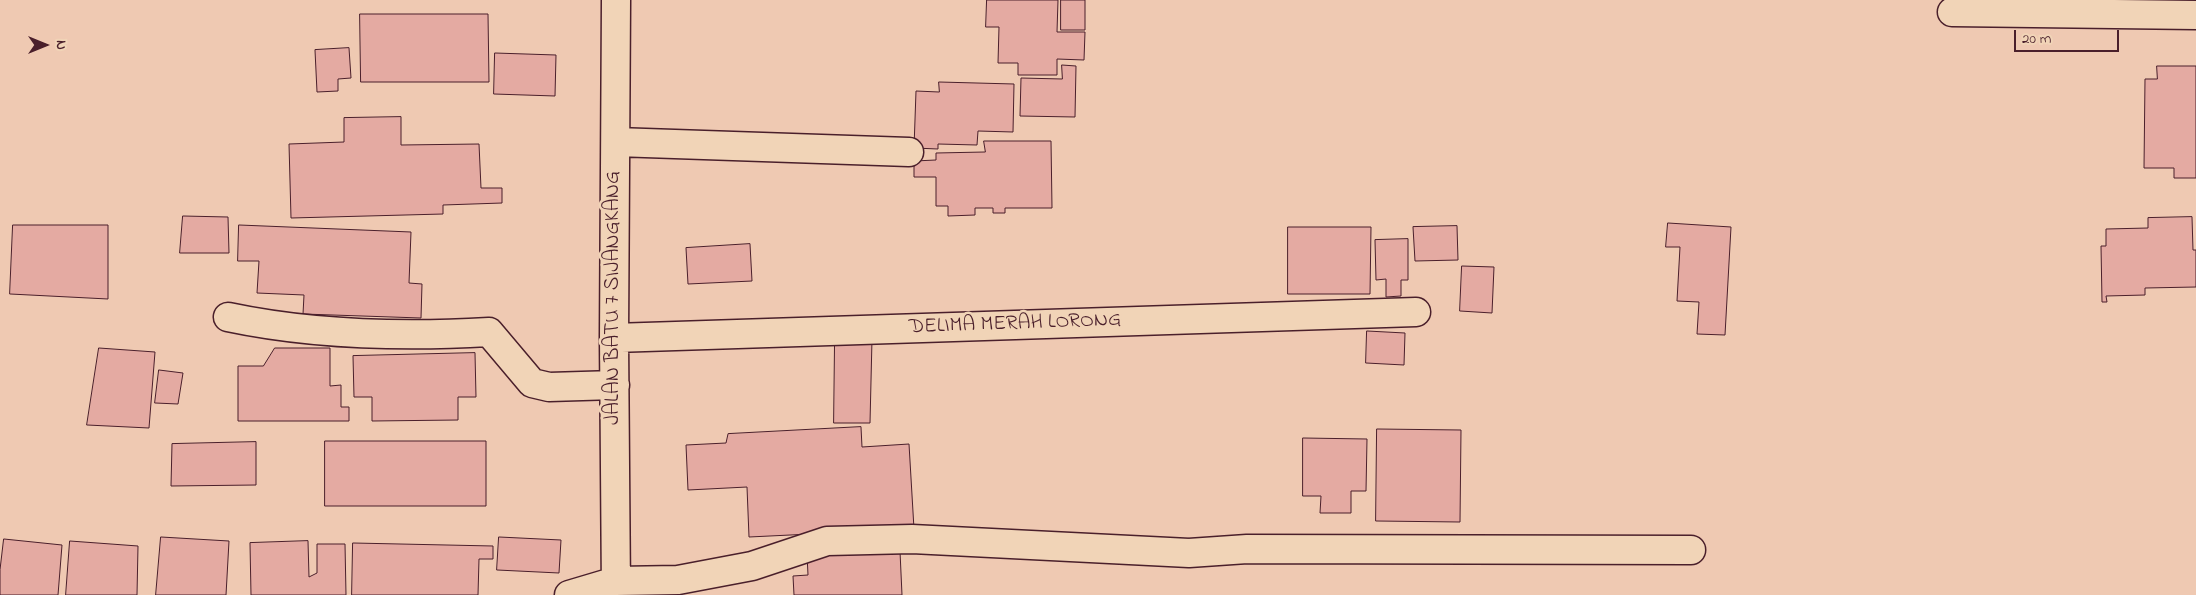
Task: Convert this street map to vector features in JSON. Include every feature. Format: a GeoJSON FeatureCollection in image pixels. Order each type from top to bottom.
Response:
{"type":"FeatureCollection","features":[{"type":"Feature","properties":{"kind":"street","name":"JALAN BATU 7 SIJANGKANG"},"geometry":{"type":"LineString","coordinates":[[616,0],[614,338],[616,588]]}},
{"type":"Feature","properties":{"kind":"street"},"geometry":{"type":"LineString","coordinates":[[1952,12],[2196,15]]}},
{"type":"Feature","properties":{"kind":"street"},"geometry":{"type":"LineString","coordinates":[[616,142],[909,152]]}},
{"type":"Feature","properties":{"kind":"street","name":"DELIMA MERAH LORONG"},"geometry":{"type":"LineString","coordinates":[[614,338],[1416,312]]}},
{"type":"Feature","properties":{"kind":"street"},"geometry":{"type":"LineString","coordinates":[[228,317],[255,323],[390,336],[489,332],[532,383],[549,387],[615,385]]}},
{"type":"Feature","properties":{"kind":"street"},"geometry":{"type":"LineString","coordinates":[[569,595],[687,578],[752,566],[827,542],[912,538],[1189,553],[1247,548],[1691,550]]}},
{"type":"Feature","properties":{"kind":"building"},"geometry":{"type":"Polygon","coordinates":[[[987,0],[1058,0],[1057,32],[1085,32],[1084,60],[1057,59],[1057,75],[1018,75],[1018,63],[998,63],[999,27],[986,27],[987,0]]]}},
{"type":"Feature","properties":{"kind":"building"},"geometry":{"type":"Polygon","coordinates":[[[1061,0],[1085,0],[1085,30],[1061,30],[1061,0]]]}},
{"type":"Feature","properties":{"kind":"building"},"geometry":{"type":"Polygon","coordinates":[[[360,14],[488,14],[489,82],[361,82],[360,14]]]}},
{"type":"Feature","properties":{"kind":"building"},"geometry":{"type":"Polygon","coordinates":[[[349,48],[351,78],[338,79],[338,91],[317,92],[315,50],[349,48]]]}},
{"type":"Feature","properties":{"kind":"building"},"geometry":{"type":"Polygon","coordinates":[[[495,53],[556,55],[555,96],[494,94],[495,53]]]}},
{"type":"Feature","properties":{"kind":"building"},"geometry":{"type":"Polygon","coordinates":[[[1062,65],[1076,66],[1075,117],[1020,116],[1021,78],[1062,79],[1062,65]]]}},
{"type":"Feature","properties":{"kind":"building"},"geometry":{"type":"Polygon","coordinates":[[[2157,66],[2196,66],[2196,178],[2174,178],[2174,168],[2144,168],[2145,79],[2157,79],[2157,66]]]}},
{"type":"Feature","properties":{"kind":"building"},"geometry":{"type":"Polygon","coordinates":[[[939,82],[1014,84],[1013,132],[978,131],[977,145],[938,144],[938,149],[914,148],[916,91],[939,92],[939,82]]]}},
{"type":"Feature","properties":{"kind":"building"},"geometry":{"type":"Polygon","coordinates":[[[401,117],[401,145],[479,144],[481,188],[502,188],[502,203],[443,205],[443,214],[291,218],[289,144],[344,142],[344,118],[401,117]]]}},
{"type":"Feature","properties":{"kind":"building"},"geometry":{"type":"Polygon","coordinates":[[[984,141],[1051,141],[1052,208],[1005,208],[1005,213],[993,213],[993,208],[975,208],[975,215],[948,216],[948,206],[936,206],[936,177],[914,177],[914,161],[936,160],[936,153],[985,152],[984,141]]]}},
{"type":"Feature","properties":{"kind":"building"},"geometry":{"type":"Polygon","coordinates":[[[183,216],[228,217],[229,253],[180,253],[183,216]]]}},
{"type":"Feature","properties":{"kind":"building"},"geometry":{"type":"Polygon","coordinates":[[[2192,217],[2193,250],[2196,250],[2196,287],[2145,288],[2145,295],[2106,296],[2107,302],[2102,302],[2101,246],[2106,246],[2106,229],[2148,228],[2148,218],[2192,217]]]}},
{"type":"Feature","properties":{"kind":"building"},"geometry":{"type":"Polygon","coordinates":[[[1668,223],[1731,227],[1725,335],[1697,334],[1699,302],[1677,301],[1680,247],[1666,247],[1668,223]]]}},
{"type":"Feature","properties":{"kind":"building"},"geometry":{"type":"Polygon","coordinates":[[[13,225],[108,225],[108,299],[10,294],[13,225]]]}},
{"type":"Feature","properties":{"kind":"building"},"geometry":{"type":"Polygon","coordinates":[[[239,225],[411,232],[409,283],[422,284],[421,318],[303,314],[304,295],[257,293],[259,261],[238,261],[239,225]]]}},
{"type":"Feature","properties":{"kind":"building"},"geometry":{"type":"Polygon","coordinates":[[[1457,226],[1458,260],[1415,261],[1413,227],[1457,226]]]}},
{"type":"Feature","properties":{"kind":"building"},"geometry":{"type":"Polygon","coordinates":[[[1288,227],[1371,227],[1370,294],[1288,294],[1288,227]]]}},
{"type":"Feature","properties":{"kind":"building"},"geometry":{"type":"Polygon","coordinates":[[[1408,239],[1408,280],[1401,280],[1401,296],[1386,297],[1386,279],[1376,280],[1375,240],[1408,239]]]}},
{"type":"Feature","properties":{"kind":"building"},"geometry":{"type":"Polygon","coordinates":[[[750,244],[752,281],[688,284],[686,248],[750,244]]]}},
{"type":"Feature","properties":{"kind":"building"},"geometry":{"type":"Polygon","coordinates":[[[1462,266],[1494,267],[1492,313],[1460,311],[1462,266]]]}},
{"type":"Feature","properties":{"kind":"building"},"geometry":{"type":"Polygon","coordinates":[[[1367,331],[1405,333],[1404,365],[1366,363],[1367,331]]]}},
{"type":"Feature","properties":{"kind":"building"},"geometry":{"type":"Polygon","coordinates":[[[835,338],[872,339],[870,423],[834,423],[835,338]]]}},
{"type":"Feature","properties":{"kind":"building"},"geometry":{"type":"Polygon","coordinates":[[[99,348],[155,352],[149,428],[87,425],[99,348]]]}},
{"type":"Feature","properties":{"kind":"building"},"geometry":{"type":"Polygon","coordinates":[[[275,348],[330,348],[330,386],[341,385],[341,407],[349,407],[349,421],[238,421],[238,366],[263,366],[275,348]]]}},
{"type":"Feature","properties":{"kind":"building"},"geometry":{"type":"Polygon","coordinates":[[[475,353],[476,397],[458,397],[458,420],[372,421],[372,397],[354,397],[353,356],[475,353]]]}},
{"type":"Feature","properties":{"kind":"building"},"geometry":{"type":"Polygon","coordinates":[[[159,370],[183,373],[178,404],[155,403],[159,370]]]}},
{"type":"Feature","properties":{"kind":"building"},"geometry":{"type":"Polygon","coordinates":[[[861,427],[862,447],[909,444],[914,529],[749,537],[747,487],[688,490],[686,445],[726,443],[728,434],[861,427]]]}},
{"type":"Feature","properties":{"kind":"building"},"geometry":{"type":"Polygon","coordinates":[[[1377,429],[1461,430],[1460,522],[1376,521],[1377,429]]]}},
{"type":"Feature","properties":{"kind":"building"},"geometry":{"type":"Polygon","coordinates":[[[1303,438],[1367,439],[1366,491],[1351,491],[1351,513],[1320,513],[1321,496],[1303,496],[1303,438]]]}},
{"type":"Feature","properties":{"kind":"building"},"geometry":{"type":"Polygon","coordinates":[[[325,441],[486,441],[486,506],[325,506],[325,441]]]}},
{"type":"Feature","properties":{"kind":"building"},"geometry":{"type":"Polygon","coordinates":[[[256,442],[256,485],[171,486],[172,444],[256,442]]]}},
{"type":"Feature","properties":{"kind":"building"},"geometry":{"type":"Polygon","coordinates":[[[161,537],[229,541],[226,595],[156,595],[161,537]]]}},
{"type":"Feature","properties":{"kind":"building"},"geometry":{"type":"Polygon","coordinates":[[[499,537],[561,540],[559,573],[497,570],[499,537]]]}},
{"type":"Feature","properties":{"kind":"building"},"geometry":{"type":"Polygon","coordinates":[[[4,539],[62,545],[58,595],[0,595],[0,570],[4,539]]]}},
{"type":"Feature","properties":{"kind":"building"},"geometry":{"type":"Polygon","coordinates":[[[70,541],[138,546],[137,595],[66,595],[70,541]]]}},
{"type":"Feature","properties":{"kind":"building"},"geometry":{"type":"Polygon","coordinates":[[[308,541],[309,577],[317,573],[317,544],[345,544],[346,595],[251,595],[250,543],[308,541]]]}},
{"type":"Feature","properties":{"kind":"building"},"geometry":{"type":"Polygon","coordinates":[[[353,543],[493,546],[493,559],[479,559],[478,595],[352,595],[353,543]]]}},
{"type":"Feature","properties":{"kind":"building"},"geometry":{"type":"Polygon","coordinates":[[[900,551],[902,595],[794,595],[793,576],[808,575],[807,554],[900,551]]]}}]}
